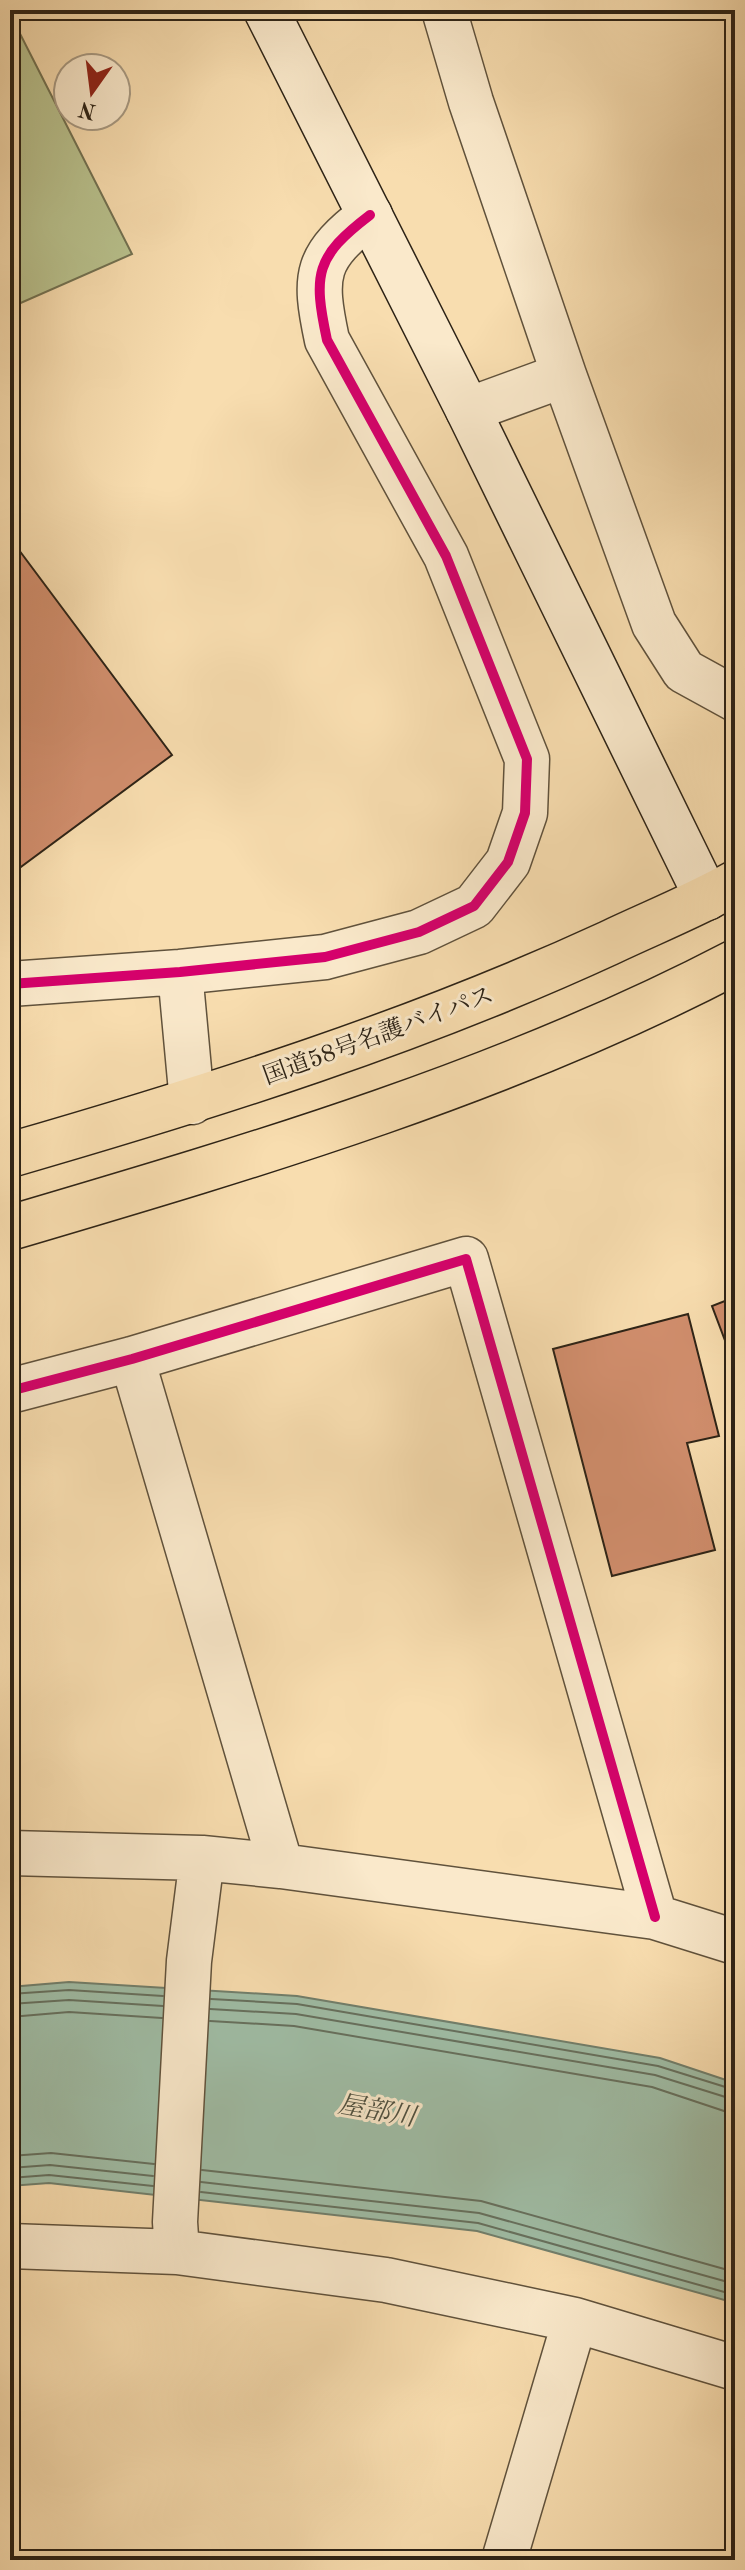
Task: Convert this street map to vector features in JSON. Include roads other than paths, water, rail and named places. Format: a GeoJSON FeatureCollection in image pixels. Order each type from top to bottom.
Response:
{"type":"FeatureCollection","features":[{"type":"Feature","properties":{"kind":"highway"},"geometry":{"type":"LineString","coordinates":[[10,1228],[240,1160],[369,1117],[730,976],[726,900]]}},
{"type":"Feature","properties":{"kind":"highway","name":"国道58号名護バイパス"},"geometry":{"type":"LineString","coordinates":[[10,1155],[192,1102],[442,1015],[726,900]]}},
{"type":"Feature","properties":{"kind":"street"},"geometry":{"type":"LineString","coordinates":[[266,10],[468,410],[726,900]]}},
{"type":"Feature","properties":{"kind":"street"},"geometry":{"type":"LineString","coordinates":[[444,10],[471,102],[564,375],[654,624],[684,671],[735,699]]}},
{"type":"Feature","properties":{"kind":"street"},"geometry":{"type":"LineString","coordinates":[[10,984],[180,972],[325,957],[419,932],[474,906],[508,862],[525,813],[527,759],[446,556],[327,340],[320,306],[322,264],[341,237],[370,215]]}},
{"type":"Feature","properties":{"kind":"street"},"geometry":{"type":"LineString","coordinates":[[468,410],[564,375]]}},
{"type":"Feature","properties":{"kind":"street"},"geometry":{"type":"LineString","coordinates":[[180,972],[192,1102]]}},
{"type":"Feature","properties":{"kind":"street"},"geometry":{"type":"LineString","coordinates":[[10,1391],[132,1359],[466,1259],[655,1917]]}},
{"type":"Feature","properties":{"kind":"street"},"geometry":{"type":"LineString","coordinates":[[132,1359],[281,1866]]}},
{"type":"Feature","properties":{"kind":"street"},"geometry":{"type":"LineString","coordinates":[[10,1853],[202,1858],[281,1866],[655,1917],[735,1942]]}},
{"type":"Feature","properties":{"kind":"street"},"geometry":{"type":"LineString","coordinates":[[176,2237],[189,1961],[202,1858]]}},
{"type":"Feature","properties":{"kind":"street"},"geometry":{"type":"LineString","coordinates":[[10,2246],[176,2237],[575,2320],[735,2368]]}},
{"type":"Feature","properties":{"kind":"street"},"geometry":{"type":"LineString","coordinates":[[504,2560],[575,2320]]}},
{"type":"Feature","properties":{"kind":"water","name":"屋部川"},"geometry":{"type":"Polygon","coordinates":[[[69,1982],[297,1996],[660,2058],[735,2083],[735,2303],[477,2231],[49,2183],[10,2186],[10,1987],[69,1982]]]}}]}
